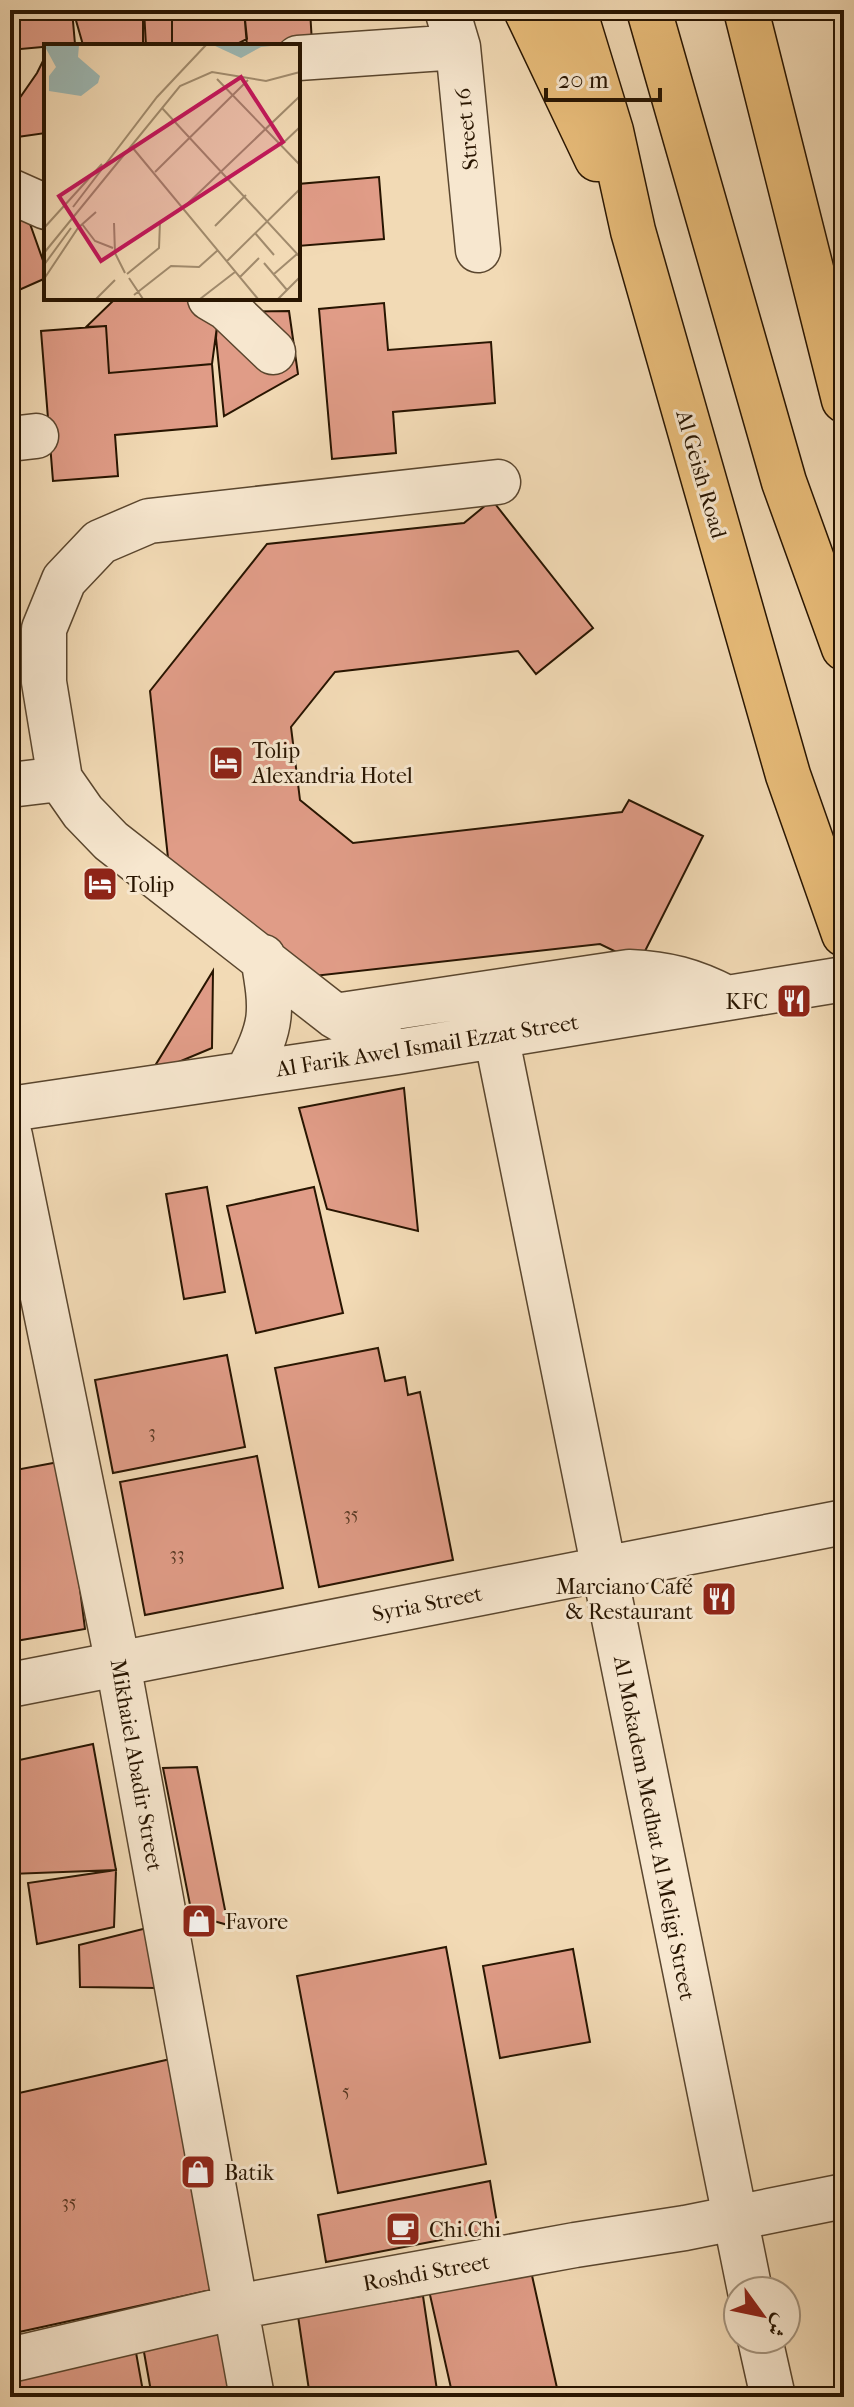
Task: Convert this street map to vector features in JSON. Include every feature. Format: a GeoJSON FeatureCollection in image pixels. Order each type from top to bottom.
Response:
{"type":"FeatureCollection","features":[{"type":"Feature","properties":{"kind":"highway"},"geometry":{"type":"LineString","coordinates":[[526,10],[633,231]]}},
{"type":"Feature","properties":{"kind":"highway"},"geometry":{"type":"LineString","coordinates":[[649,10],[784,482],[844,648]]}},
{"type":"Feature","properties":{"kind":"highway"},"geometry":{"type":"LineString","coordinates":[[746,10],[844,400]]}},
{"type":"Feature","properties":{"kind":"highway","name":"Al Geish Road"},"geometry":{"type":"LineString","coordinates":[[578,22],[611,131],[633,231],[788,775],[844,934]]}},
{"type":"Feature","properties":{"kind":"street"},"geometry":{"type":"LineString","coordinates":[[300,58],[452,28]]}},
{"type":"Feature","properties":{"kind":"street","name":"Street 16"},"geometry":{"type":"LineString","coordinates":[[452,28],[478,250]]}},
{"type":"Feature","properties":{"kind":"street"},"geometry":{"type":"LineString","coordinates":[[213,300],[227,308],[273,352]]}},
{"type":"Feature","properties":{"kind":"street"},"geometry":{"type":"LineString","coordinates":[[397,1052],[335,1016],[111,841],[83,812],[60,779],[44,682],[44,629],[64,580],[100,542],[149,521],[498,482]]}},
{"type":"Feature","properties":{"kind":"street"},"geometry":{"type":"LineString","coordinates":[[10,785],[60,779]]}},
{"type":"Feature","properties":{"kind":"street"},"geometry":{"type":"LineString","coordinates":[[247,1073],[259,1052],[271,1006],[263,957]]}},
{"type":"Feature","properties":{"kind":"street"},"geometry":{"type":"LineString","coordinates":[[335,1016],[629,972],[663,973],[696,982],[727,998]]}},
{"type":"Feature","properties":{"kind":"street","name":"Al Farik Awel Ismail Ezzat Street"},"geometry":{"type":"LineString","coordinates":[[10,1109],[397,1052],[844,979]]}},
{"type":"Feature","properties":{"kind":"street","name":"Al Mokadem Medhat Al Meligi Street"},"geometry":{"type":"LineString","coordinates":[[496,1035],[746,2275]]}},
{"type":"Feature","properties":{"kind":"street","name":"Mikhaiel Abadir Street"},"geometry":{"type":"LineString","coordinates":[[10,1136],[118,1664],[252,2397]]}},
{"type":"Feature","properties":{"kind":"street","name":"Syria Street"},"geometry":{"type":"LineString","coordinates":[[10,1685],[844,1522]]}},
{"type":"Feature","properties":{"kind":"street","name":"Roshdi Street"},"geometry":{"type":"LineString","coordinates":[[10,2360],[236,2307],[844,2196]]}},
{"type":"Feature","properties":{"kind":"street"},"geometry":{"type":"LineString","coordinates":[[764,2355],[773,2397]]}},
{"type":"Feature","properties":{"kind":"building"},"geometry":{"type":"Polygon","coordinates":[[[10,10],[72,10],[75,44],[44,44],[44,47],[10,50],[10,10]]]}},
{"type":"Feature","properties":{"kind":"building"},"geometry":{"type":"Polygon","coordinates":[[[73,10],[144,10],[146,44],[83,44],[73,10]]]}},
{"type":"Feature","properties":{"kind":"building"},"geometry":{"type":"Polygon","coordinates":[[[143,10],[172,10],[172,44],[143,44],[143,10]]]}},
{"type":"Feature","properties":{"kind":"building"},"geometry":{"type":"Polygon","coordinates":[[[172,10],[244,10],[247,39],[237,44],[172,44],[172,10]]]}},
{"type":"Feature","properties":{"kind":"building"},"geometry":{"type":"Polygon","coordinates":[[[244,10],[310,10],[312,43],[247,44],[244,10]]]}},
{"type":"Feature","properties":{"kind":"building"},"geometry":{"type":"Polygon","coordinates":[[[44,59],[44,133],[10,138],[10,112],[44,59]]]}},
{"type":"Feature","properties":{"kind":"building"},"geometry":{"type":"Polygon","coordinates":[[[379,177],[384,239],[300,246],[300,184],[379,177]]]}},
{"type":"Feature","properties":{"kind":"building"},"geometry":{"type":"Polygon","coordinates":[[[10,215],[29,221],[44,263],[44,279],[10,294],[10,215]]]}},
{"type":"Feature","properties":{"kind":"building"},"geometry":{"type":"Polygon","coordinates":[[[114,300],[213,300],[220,304],[212,364],[109,373],[106,326],[86,327],[114,300]]]}},
{"type":"Feature","properties":{"kind":"building"},"geometry":{"type":"Polygon","coordinates":[[[384,303],[388,350],[491,342],[495,403],[393,412],[396,453],[332,459],[319,309],[384,303]]]}},
{"type":"Feature","properties":{"kind":"building"},"geometry":{"type":"Polygon","coordinates":[[[289,311],[298,374],[224,416],[216,338],[218,312],[289,311]]]}},
{"type":"Feature","properties":{"kind":"building"},"geometry":{"type":"Polygon","coordinates":[[[106,326],[109,373],[212,364],[217,426],[115,435],[118,476],[53,481],[41,331],[106,326]]]}},
{"type":"Feature","properties":{"kind":"building","name":"Tolip Alexandria Hotel"},"geometry":{"type":"Polygon","coordinates":[[[492,500],[593,628],[536,674],[518,651],[335,672],[291,727],[300,800],[353,843],[622,812],[629,800],[703,836],[639,963],[600,944],[305,977],[169,867],[150,691],[267,544],[464,523],[492,500]]]}},
{"type":"Feature","properties":{"kind":"building"},"geometry":{"type":"Polygon","coordinates":[[[213,971],[212,1048],[150,1074],[213,971]]]}},
{"type":"Feature","properties":{"kind":"building"},"geometry":{"type":"Polygon","coordinates":[[[404,1088],[418,1231],[327,1209],[299,1108],[404,1088]]]}},
{"type":"Feature","properties":{"kind":"building"},"geometry":{"type":"Polygon","coordinates":[[[207,1187],[225,1292],[184,1299],[166,1194],[207,1187]]]}},
{"type":"Feature","properties":{"kind":"building"},"geometry":{"type":"Polygon","coordinates":[[[314,1187],[343,1313],[256,1333],[227,1206],[314,1187]]]}},
{"type":"Feature","properties":{"kind":"building"},"geometry":{"type":"Polygon","coordinates":[[[378,1348],[385,1381],[405,1377],[408,1395],[420,1392],[453,1560],[319,1587],[275,1368],[378,1348]]]}},
{"type":"Feature","properties":{"kind":"building"},"geometry":{"type":"Polygon","coordinates":[[[227,1355],[245,1447],[113,1473],[95,1380],[227,1355]]]}},
{"type":"Feature","properties":{"kind":"building"},"geometry":{"type":"Polygon","coordinates":[[[257,1456],[283,1588],[145,1615],[120,1482],[257,1456]]]}},
{"type":"Feature","properties":{"kind":"building"},"geometry":{"type":"Polygon","coordinates":[[[64,1461],[85,1629],[10,1642],[10,1471],[64,1461]]]}},
{"type":"Feature","properties":{"kind":"building"},"geometry":{"type":"Polygon","coordinates":[[[93,1744],[116,1870],[10,1874],[10,1762],[93,1744]]]}},
{"type":"Feature","properties":{"kind":"building"},"geometry":{"type":"Polygon","coordinates":[[[197,1767],[228,1925],[192,1915],[163,1768],[197,1767]]]}},
{"type":"Feature","properties":{"kind":"building"},"geometry":{"type":"Polygon","coordinates":[[[116,1870],[114,1927],[37,1944],[28,1883],[116,1870]]]}},
{"type":"Feature","properties":{"kind":"building"},"geometry":{"type":"Polygon","coordinates":[[[147,1928],[157,1988],[80,1987],[79,1945],[147,1928]]]}},
{"type":"Feature","properties":{"kind":"building"},"geometry":{"type":"Polygon","coordinates":[[[446,1947],[486,2164],[338,2193],[297,1976],[446,1947]]]}},
{"type":"Feature","properties":{"kind":"building"},"geometry":{"type":"Polygon","coordinates":[[[573,1949],[590,2042],[500,2058],[483,1966],[573,1949]]]}},
{"type":"Feature","properties":{"kind":"building"},"geometry":{"type":"Polygon","coordinates":[[[175,2058],[225,2287],[10,2334],[10,2095],[175,2058]]]}},
{"type":"Feature","properties":{"kind":"building"},"geometry":{"type":"Polygon","coordinates":[[[490,2181],[498,2229],[326,2262],[318,2215],[490,2181]]]}},
{"type":"Feature","properties":{"kind":"building"},"geometry":{"type":"Polygon","coordinates":[[[529,2262],[559,2397],[453,2397],[428,2286],[529,2262]]]}},
{"type":"Feature","properties":{"kind":"building"},"geometry":{"type":"Polygon","coordinates":[[[423,2296],[438,2397],[310,2397],[298,2316],[423,2296]]]}},
{"type":"Feature","properties":{"kind":"building"},"geometry":{"type":"Polygon","coordinates":[[[230,2324],[243,2397],[152,2397],[142,2341],[230,2324]]]}},
{"type":"Feature","properties":{"kind":"building"},"geometry":{"type":"Polygon","coordinates":[[[135,2347],[144,2397],[10,2397],[10,2369],[135,2347]]]}},
{"type":"Feature","properties":{"kind":"place","name":"Tolip Alexandria Hotel"},"geometry":{"type":"Point","coordinates":[226,763]}},
{"type":"Feature","properties":{"kind":"place","name":"Tolip"},"geometry":{"type":"Point","coordinates":[100,884]}},
{"type":"Feature","properties":{"kind":"place","name":"KFC"},"geometry":{"type":"Point","coordinates":[794,1001]}},
{"type":"Feature","properties":{"kind":"place","name":"Marciano Café & Restaurant"},"geometry":{"type":"Point","coordinates":[719,1599]}},
{"type":"Feature","properties":{"kind":"place","name":"Favore"},"geometry":{"type":"Point","coordinates":[199,1921]}},
{"type":"Feature","properties":{"kind":"place","name":"Batik"},"geometry":{"type":"Point","coordinates":[198,2172]}},
{"type":"Feature","properties":{"kind":"place","name":"Chi Chi"},"geometry":{"type":"Point","coordinates":[403,2229]}}]}
